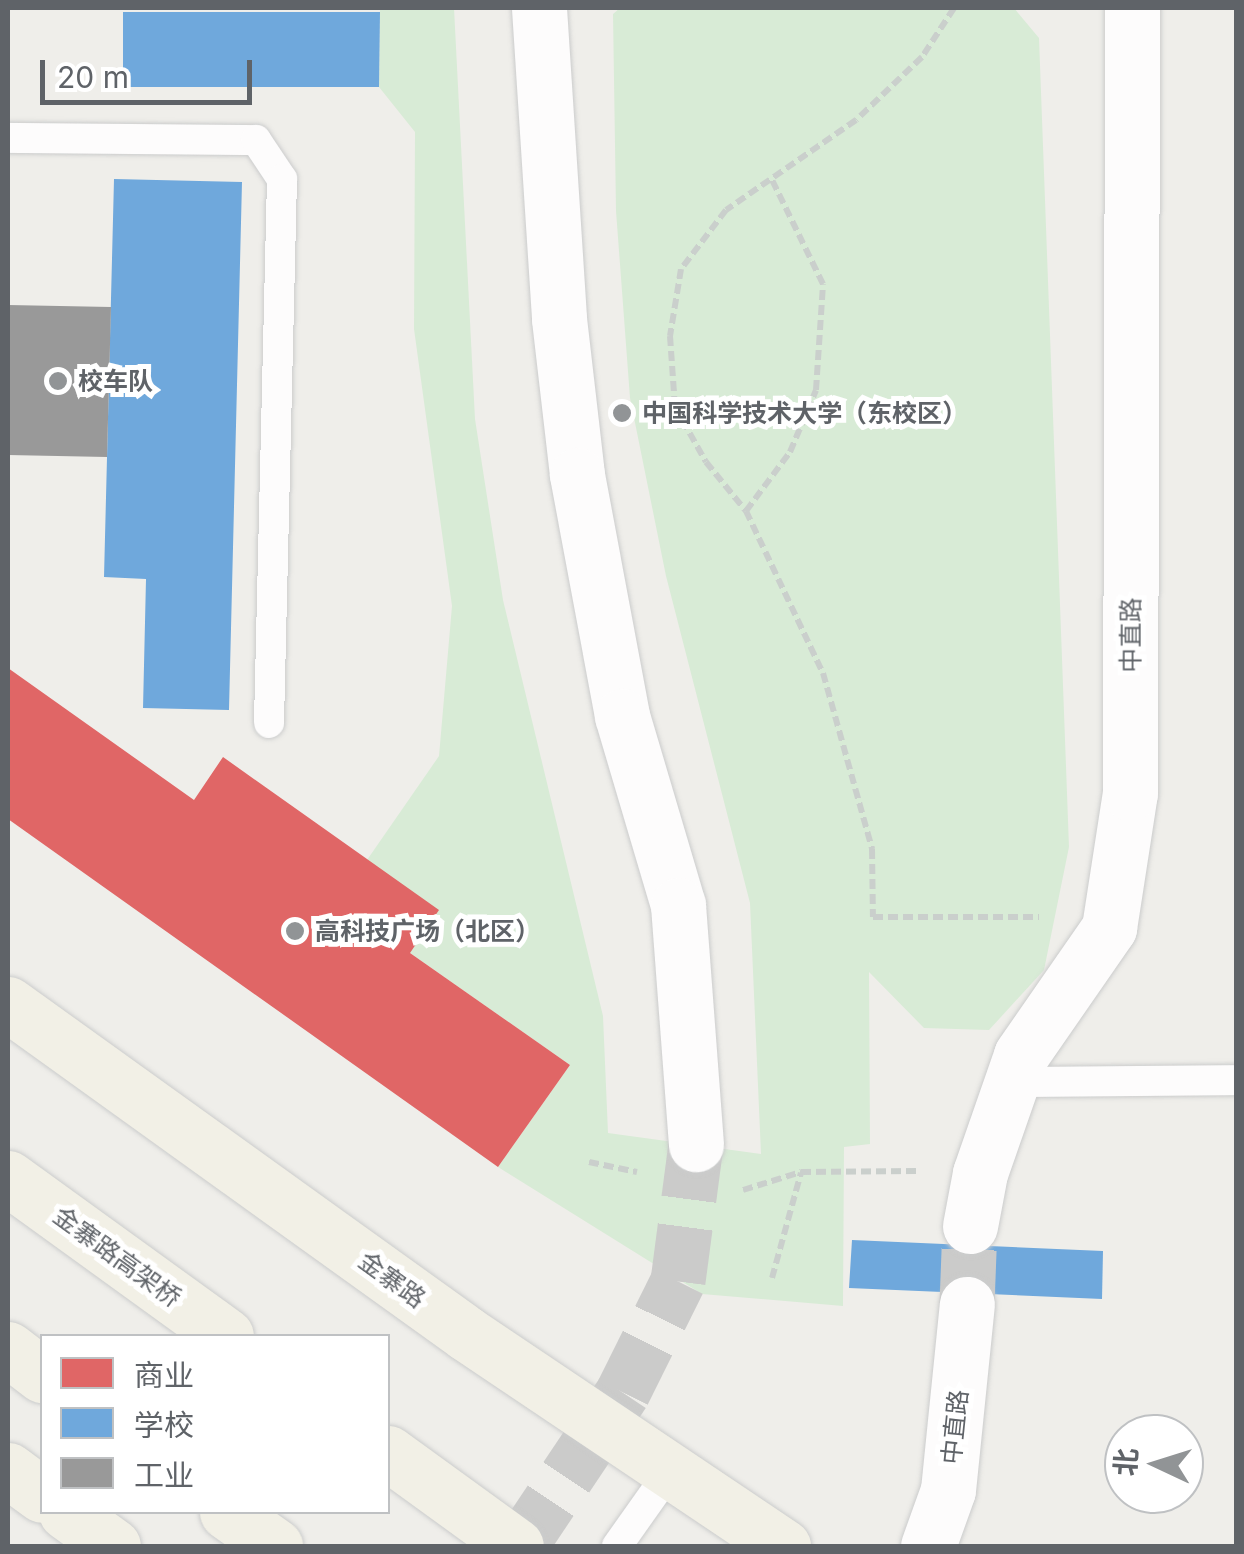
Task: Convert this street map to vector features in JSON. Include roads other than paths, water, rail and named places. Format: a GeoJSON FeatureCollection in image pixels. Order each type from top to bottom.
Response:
{"type":"FeatureCollection","features":[{"type":"Feature","properties":{"kind":"highway","name":"金寨路"},"geometry":{"type":"LineString","coordinates":[[8,1004],[668,1474],[783,1546]]}},
{"type":"Feature","properties":{"kind":"highway","name":"金寨路高架桥"},"geometry":{"type":"LineString","coordinates":[[8,1178],[223,1334]]}},
{"type":"Feature","properties":{"kind":"highway"},"geometry":{"type":"LineString","coordinates":[[8,1348],[40,1372]]}},
{"type":"Feature","properties":{"kind":"highway"},"geometry":{"type":"LineString","coordinates":[[390,1454],[516,1546]]}},
{"type":"Feature","properties":{"kind":"highway"},"geometry":{"type":"LineString","coordinates":[[8,1470],[40,1494]]}},
{"type":"Feature","properties":{"kind":"highway"},"geometry":{"type":"LineString","coordinates":[[69,1514],[114,1546]]}},
{"type":"Feature","properties":{"kind":"highway"},"geometry":{"type":"LineString","coordinates":[[231,1514],[275,1546]]}},
{"type":"Feature","properties":{"kind":"street"},"geometry":{"type":"LineString","coordinates":[[539,8],[559,319],[578,476],[622,716],[678,905],[696,1144]]}},
{"type":"Feature","properties":{"kind":"street","name":"中直路"},"geometry":{"type":"LineString","coordinates":[[970,1226],[980,1172],[1021,1055],[1109,928],[1130,793],[1132,8]]}},
{"type":"Feature","properties":{"kind":"street","name":"中直路"},"geometry":{"type":"LineString","coordinates":[[928,1546],[948,1490],[967,1304]]}},
{"type":"Feature","properties":{"kind":"lane"},"geometry":{"type":"LineString","coordinates":[[8,138],[256,140],[282,179],[269,724]]}},
{"type":"Feature","properties":{"kind":"lane"},"geometry":{"type":"LineString","coordinates":[[1011,1082],[1236,1080]]}},
{"type":"Feature","properties":{"kind":"lane"},"geometry":{"type":"LineString","coordinates":[[617,1546],[668,1474]]}},
{"type":"Feature","properties":{"kind":"tunnel"},"geometry":{"type":"LineString","coordinates":[[520,1546],[623,1392],[678,1281],[696,1144]]}},
{"type":"Feature","properties":{"kind":"tunnel"},"geometry":{"type":"LineString","coordinates":[[967,1304],[970,1226]]}},
{"type":"Feature","properties":{"kind":"place","name":"校车队"},"geometry":{"type":"Point","coordinates":[58,381]}},
{"type":"Feature","properties":{"kind":"place","name":"中国科学技术大学（东校区）"},"geometry":{"type":"Point","coordinates":[622,413]}},
{"type":"Feature","properties":{"kind":"place","name":"高科技广场（北区）"},"geometry":{"type":"Point","coordinates":[295,931]}}]}
